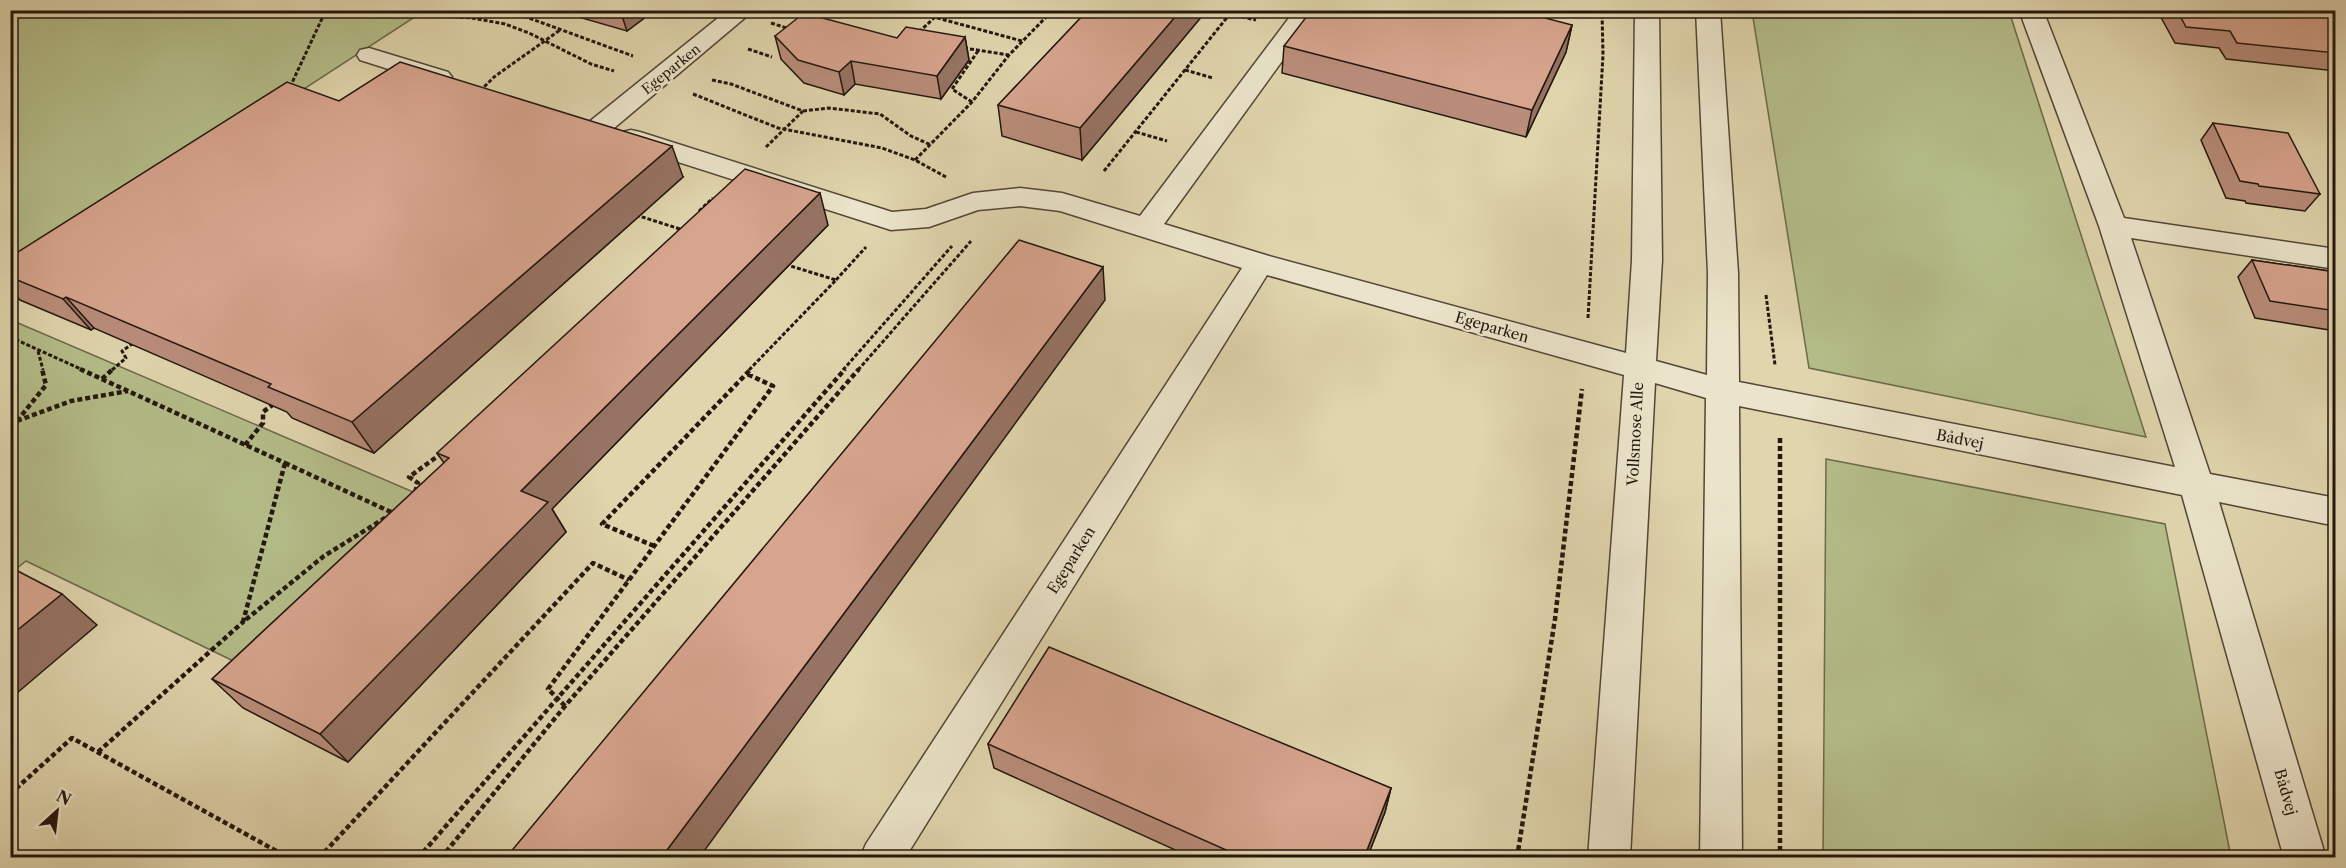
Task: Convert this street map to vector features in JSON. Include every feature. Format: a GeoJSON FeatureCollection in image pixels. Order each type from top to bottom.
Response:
{"type":"FeatureCollection","features":[{"type":"Feature","properties":{"kind":"street"},"geometry":{"type":"LineString","coordinates":[[1146,228],[1308,10]]}},
{"type":"Feature","properties":{"kind":"street","name":"Vollsmose Alle"},"geometry":{"type":"LineString","coordinates":[[1609,858],[1647,260],[1647,10]]}},
{"type":"Feature","properties":{"kind":"street"},"geometry":{"type":"LineString","coordinates":[[1708,10],[1723,273],[1721,858]]}},
{"type":"Feature","properties":{"kind":"street","name":"Bådvej"},"geometry":{"type":"LineString","coordinates":[[2031,10],[2113,226],[2197,485],[2305,858]]}},
{"type":"Feature","properties":{"kind":"street","name":"Egeparken"},"geometry":{"type":"LineString","coordinates":[[741,12],[654,83],[587,124],[891,220],[929,218],[973,202],[1020,197],[1062,202],[1260,262],[1724,391]]}},
{"type":"Feature","properties":{"kind":"street"},"geometry":{"type":"LineString","coordinates":[[369,55],[481,90]]}},
{"type":"Feature","properties":{"kind":"street"},"geometry":{"type":"LineString","coordinates":[[2113,226],[2336,259]]}},
{"type":"Feature","properties":{"kind":"street","name":"Egeparken"},"geometry":{"type":"LineString","coordinates":[[881,858],[1260,262]]}},
{"type":"Feature","properties":{"kind":"street","name":"Bådvej"},"geometry":{"type":"LineString","coordinates":[[1724,391],[2336,512]]}},
{"type":"Feature","properties":{"kind":"path"},"geometry":{"type":"LineString","coordinates":[[286,96],[326,10]]}},
{"type":"Feature","properties":{"kind":"path"},"geometry":{"type":"LineString","coordinates":[[346,10],[472,18],[505,24],[545,40],[591,64],[717,102],[778,128],[882,148],[915,160],[944,174],[986,212],[988,221],[566,706],[441,858]]}},
{"type":"Feature","properties":{"kind":"path"},"geometry":{"type":"LineString","coordinates":[[472,18],[479,10]]}},
{"type":"Feature","properties":{"kind":"path"},"geometry":{"type":"LineString","coordinates":[[811,25],[828,10]]}},
{"type":"Feature","properties":{"kind":"path"},"geometry":{"type":"LineString","coordinates":[[908,10],[1023,41]]}},
{"type":"Feature","properties":{"kind":"path"},"geometry":{"type":"LineString","coordinates":[[915,160],[972,102],[1009,55],[1053,10]]}},
{"type":"Feature","properties":{"kind":"path"},"geometry":{"type":"LineString","coordinates":[[1104,171],[1233,10]]}},
{"type":"Feature","properties":{"kind":"path"},"geometry":{"type":"LineString","coordinates":[[1517,858],[1555,619],[1587,354],[1603,55],[1602,10]]}},
{"type":"Feature","properties":{"kind":"path"},"geometry":{"type":"LineString","coordinates":[[741,12],[792,29]]}},
{"type":"Feature","properties":{"kind":"path"},"geometry":{"type":"LineString","coordinates":[[918,32],[934,18]]}},
{"type":"Feature","properties":{"kind":"path"},"geometry":{"type":"LineString","coordinates":[[481,90],[494,77],[560,30]]}},
{"type":"Feature","properties":{"kind":"path"},"geometry":{"type":"LineString","coordinates":[[955,47],[1009,55]]}},
{"type":"Feature","properties":{"kind":"path"},"geometry":{"type":"LineString","coordinates":[[972,102],[952,89],[978,51]]}},
{"type":"Feature","properties":{"kind":"path"},"geometry":{"type":"LineString","coordinates":[[803,111],[829,108],[880,114],[911,136],[930,145]]}},
{"type":"Feature","properties":{"kind":"path"},"geometry":{"type":"LineString","coordinates":[[418,858],[973,222],[973,202]]}},
{"type":"Feature","properties":{"kind":"path"},"geometry":{"type":"LineString","coordinates":[[694,216],[701,209]]}},
{"type":"Feature","properties":{"kind":"path"},"geometry":{"type":"LineString","coordinates":[[627,212],[691,233]]}},
{"type":"Feature","properties":{"kind":"path"},"geometry":{"type":"LineString","coordinates":[[672,238],[687,223]]}},
{"type":"Feature","properties":{"kind":"path"},"geometry":{"type":"LineString","coordinates":[[654,546],[602,524],[872,242]]}},
{"type":"Feature","properties":{"kind":"path"},"geometry":{"type":"LineString","coordinates":[[780,262],[836,280]]}},
{"type":"Feature","properties":{"kind":"path"},"geometry":{"type":"LineString","coordinates":[[10,337],[393,513]]}},
{"type":"Feature","properties":{"kind":"path"},"geometry":{"type":"LineString","coordinates":[[102,379],[126,358],[122,351],[140,338]]}},
{"type":"Feature","properties":{"kind":"path"},"geometry":{"type":"LineString","coordinates":[[17,421],[46,385],[38,350]]}},
{"type":"Feature","properties":{"kind":"path"},"geometry":{"type":"LineString","coordinates":[[566,706],[548,689],[774,386],[747,374]]}},
{"type":"Feature","properties":{"kind":"path"},"geometry":{"type":"LineString","coordinates":[[10,425],[57,403],[96,394],[129,391]]}},
{"type":"Feature","properties":{"kind":"path"},"geometry":{"type":"LineString","coordinates":[[245,445],[262,423],[263,412],[281,397]]}},
{"type":"Feature","properties":{"kind":"path"},"geometry":{"type":"LineString","coordinates":[[414,494],[418,483],[409,477],[417,469],[429,466],[446,450]]}},
{"type":"Feature","properties":{"kind":"path"},"geometry":{"type":"LineString","coordinates":[[243,622],[285,463]]}},
{"type":"Feature","properties":{"kind":"path"},"geometry":{"type":"LineString","coordinates":[[98,752],[243,622],[324,556],[400,507]]}},
{"type":"Feature","properties":{"kind":"path"},"geometry":{"type":"LineString","coordinates":[[319,858],[593,563],[629,580]]}},
{"type":"Feature","properties":{"kind":"path"},"geometry":{"type":"LineString","coordinates":[[10,794],[72,738],[289,858]]}},
{"type":"Feature","properties":{"kind":"green space"},"geometry":{"type":"Polygon","coordinates":[[[11,11],[424,11],[11,279],[11,11]]]}},
{"type":"Feature","properties":{"kind":"green space"},"geometry":{"type":"Polygon","coordinates":[[[1752,11],[2009,11],[2146,437],[1809,368],[1752,11]]]}},
{"type":"Feature","properties":{"kind":"green space"},"geometry":{"type":"Polygon","coordinates":[[[11,320],[432,500],[248,668],[26,561],[11,573],[11,320]]]}},
{"type":"Feature","properties":{"kind":"green space"},"geometry":{"type":"Polygon","coordinates":[[[1826,459],[2165,524],[2231,857],[1823,857],[1826,459]]]}},
{"type":"Feature","properties":{"kind":"building"},"geometry":{"type":"Polygon","coordinates":[[[1088,10],[1181,10],[1080,128],[998,105],[1088,10]]]}},
{"type":"Feature","properties":{"kind":"building"},"geometry":{"type":"Polygon","coordinates":[[[1316,10],[1514,10],[1572,25],[1532,110],[1284,46],[1307,16],[1312,17],[1316,10]]]}},
{"type":"Feature","properties":{"kind":"building"},"geometry":{"type":"Polygon","coordinates":[[[2177,10],[2336,11],[2336,53],[2237,43],[2230,31],[2186,27],[2177,10]]]}},
{"type":"Feature","properties":{"kind":"building"},"geometry":{"type":"Polygon","coordinates":[[[804,13],[897,38],[906,27],[965,37],[937,76],[851,61],[839,72],[798,60],[775,36],[804,13]]]}},
{"type":"Feature","properties":{"kind":"building"},"geometry":{"type":"Polygon","coordinates":[[[400,62],[672,146],[352,422],[268,387],[271,384],[66,297],[63,299],[10,277],[10,257],[287,82],[339,101],[400,62]]]}},
{"type":"Feature","properties":{"kind":"building"},"geometry":{"type":"Polygon","coordinates":[[[2213,123],[2288,133],[2320,194],[2259,186],[2240,181],[2213,123]]]}},
{"type":"Feature","properties":{"kind":"building"},"geometry":{"type":"Polygon","coordinates":[[[745,169],[820,193],[521,491],[548,502],[320,734],[212,679],[449,458],[437,453],[745,169]]]}},
{"type":"Feature","properties":{"kind":"building"},"geometry":{"type":"Polygon","coordinates":[[[1019,240],[1103,267],[661,858],[516,858],[509,854],[1019,240]]]}},
{"type":"Feature","properties":{"kind":"building"},"geometry":{"type":"Polygon","coordinates":[[[2252,260],[2336,272],[2336,311],[2270,301],[2252,260]]]}},
{"type":"Feature","properties":{"kind":"building"},"geometry":{"type":"Polygon","coordinates":[[[10,567],[62,594],[10,636],[10,567]]]}},
{"type":"Feature","properties":{"kind":"building"},"geometry":{"type":"Polygon","coordinates":[[[1049,647],[1391,788],[1364,858],[1244,858],[988,744],[1049,647]]]}}]}
